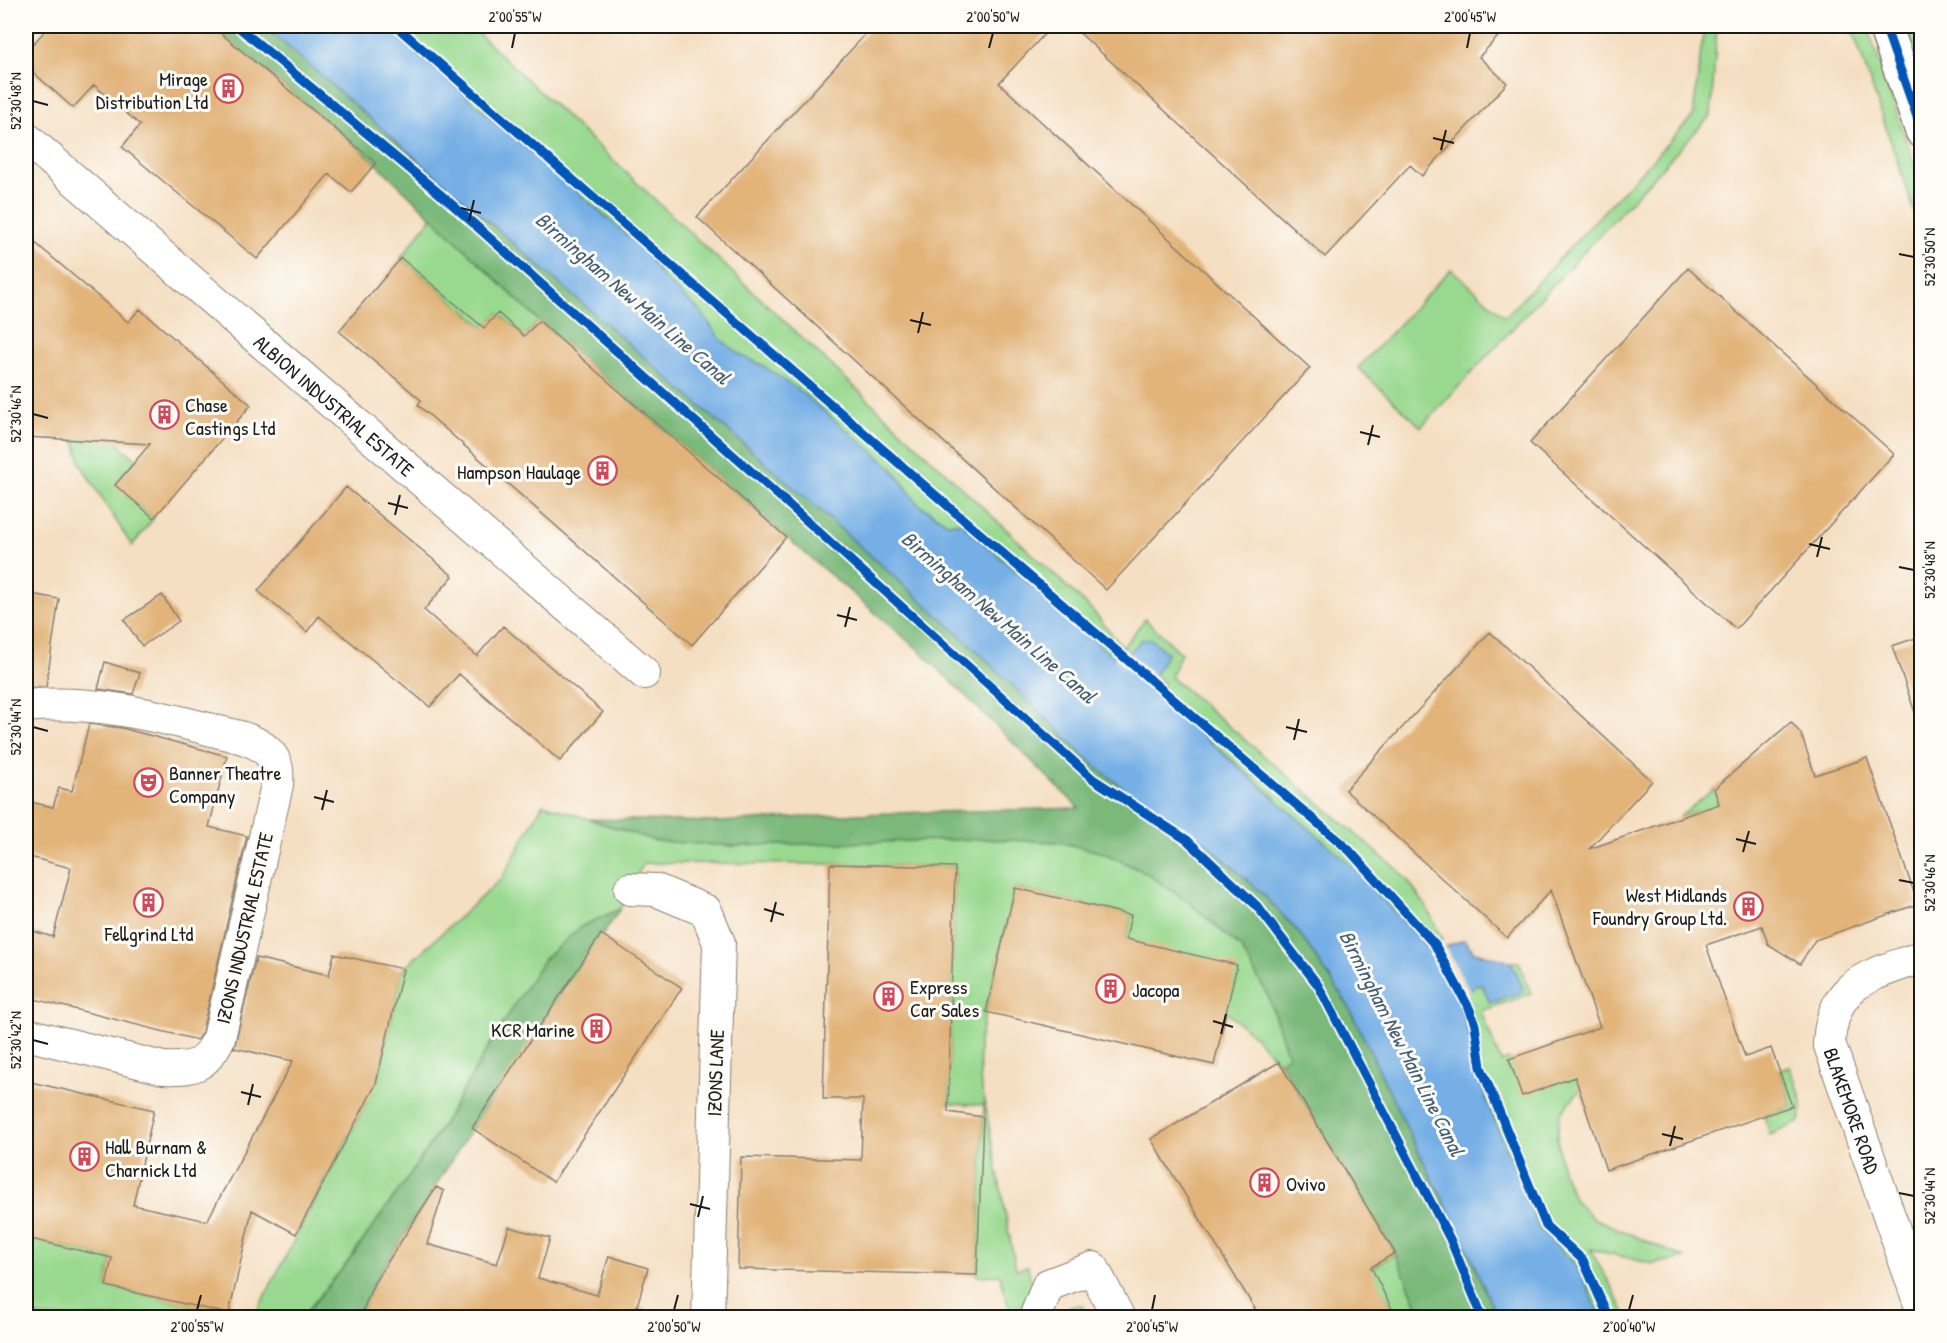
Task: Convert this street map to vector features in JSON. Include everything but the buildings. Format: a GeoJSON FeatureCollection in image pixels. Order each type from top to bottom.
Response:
{"type":"FeatureCollection","features":[{"type":"Feature","properties":{"kind":"street"},"geometry":{"type":"LineString","coordinates":[[1885,26],[1922,131]]}},
{"type":"Feature","properties":{"kind":"street","name":"ALBION INDUSTRIAL ESTATE"},"geometry":{"type":"LineString","coordinates":[[26,138],[645,673]]}},
{"type":"Feature","properties":{"kind":"street","name":"IZONS INDUSTRIAL ESTATE"},"geometry":{"type":"LineString","coordinates":[[26,706],[53,703],[101,706],[162,717],[246,740],[267,751],[278,768],[277,786],[219,1038],[212,1053],[201,1065],[184,1069],[164,1068],[26,1034]]}},
{"type":"Feature","properties":{"kind":"street","name":"IZONS LANE"},"geometry":{"type":"LineString","coordinates":[[630,889],[656,890],[706,911],[719,943],[708,1317]]}},
{"type":"Feature","properties":{"kind":"street","name":"BLAKEMORE ROAD"},"geometry":{"type":"LineString","coordinates":[[1922,957],[1864,978],[1842,996],[1830,1021],[1829,1043],[1922,1310]]}},
{"type":"Feature","properties":{"kind":"street"},"geometry":{"type":"LineString","coordinates":[[1035,1317],[1048,1285],[1093,1268],[1119,1317]]}},
{"type":"Feature","properties":{"kind":"green space"},"geometry":{"type":"Polygon","coordinates":[[[212,26],[264,26],[969,643],[1097,768],[1145,804],[1200,838],[1263,894],[1300,934],[1348,1005],[1413,1141],[1462,1236],[1497,1317],[1422,1317],[1395,1253],[1279,1062],[1288,1056],[1269,998],[1241,948],[1191,904],[1146,873],[1104,853],[1059,842],[979,839],[734,846],[656,841],[589,819],[719,822],[858,814],[1079,808],[920,651],[539,321],[376,163],[212,26]]]}},
{"type":"Feature","properties":{"kind":"green space"},"geometry":{"type":"Polygon","coordinates":[[[385,26],[470,26],[1092,610],[1123,647],[1114,658],[961,523],[947,523],[918,504],[892,468],[762,365],[742,356],[721,340],[700,311],[663,278],[643,249],[385,26]]]}},
{"type":"Feature","properties":{"kind":"green space"},"geometry":{"type":"Polygon","coordinates":[[[1704,26],[1717,26],[1711,115],[1421,427],[1358,368],[1451,269],[1505,317],[1693,116],[1704,26]]]}},
{"type":"Feature","properties":{"kind":"green space"},"geometry":{"type":"Polygon","coordinates":[[[1851,26],[1867,26],[1921,184],[1921,230],[1851,26]]]}},
{"type":"Feature","properties":{"kind":"green space"},"geometry":{"type":"Polygon","coordinates":[[[1904,26],[1921,26],[1921,75],[1904,26]]]}},
{"type":"Feature","properties":{"kind":"green space"},"geometry":{"type":"Polygon","coordinates":[[[432,217],[539,321],[524,336],[498,313],[485,328],[401,258],[432,217]]]}},
{"type":"Feature","properties":{"kind":"green space"},"geometry":{"type":"Polygon","coordinates":[[[64,396],[137,460],[116,485],[154,518],[132,546],[81,465],[64,396]]]}},
{"type":"Feature","properties":{"kind":"green space"},"geometry":{"type":"Polygon","coordinates":[[[1145,619],[1181,653],[1171,677],[1407,880],[1424,903],[1442,940],[1429,949],[1436,957],[1448,953],[1445,947],[1464,940],[1474,952],[1519,962],[1531,994],[1481,1011],[1501,1062],[1509,1059],[1592,1071],[1560,1114],[1557,1137],[1562,1170],[1575,1200],[1593,1218],[1685,1258],[1653,1264],[1590,1249],[1627,1317],[1601,1317],[1578,1267],[1539,1229],[1488,1105],[1477,1069],[1275,797],[1155,694],[1164,683],[1155,675],[1167,653],[1142,639],[1130,653],[1123,647],[1145,619]]]}},
{"type":"Feature","properties":{"kind":"green space"},"geometry":{"type":"Polygon","coordinates":[[[1714,789],[1722,813],[1702,820],[1698,811],[1678,818],[1714,789]]]}},
{"type":"Feature","properties":{"kind":"green space"},"geometry":{"type":"Polygon","coordinates":[[[543,804],[656,841],[734,846],[979,839],[1059,842],[1104,853],[1146,873],[1191,904],[1241,948],[1269,998],[1288,1056],[1279,1062],[1250,1032],[1226,1012],[1126,939],[1131,915],[1015,888],[979,1041],[980,1079],[1016,1270],[1028,1266],[1033,1292],[1011,1315],[1000,1275],[977,1276],[984,1105],[948,1103],[955,867],[644,863],[620,909],[582,926],[501,1026],[444,1123],[411,1173],[347,1263],[302,1317],[41,1317],[26,1312],[26,1238],[112,1258],[106,1286],[229,1314],[256,1313],[366,1103],[293,1061],[377,1080],[403,969],[502,878],[543,804]]]}},
{"type":"Feature","properties":{"kind":"green space"},"geometry":{"type":"Polygon","coordinates":[[[620,909],[472,1128],[374,1283],[360,1317],[302,1318],[347,1263],[411,1173],[544,959],[582,926],[620,909]]]}},
{"type":"Feature","properties":{"kind":"green space"},"geometry":{"type":"Polygon","coordinates":[[[1789,1067],[1802,1102],[1801,1116],[1798,1123],[1770,1135],[1764,1116],[1792,1106],[1779,1070],[1789,1067]]]}},
{"type":"Feature","properties":{"kind":"green space"},"geometry":{"type":"Polygon","coordinates":[[[1395,1253],[1422,1317],[1396,1317],[1385,1296],[1340,1317],[1295,1318],[1395,1253]]]}},
{"type":"Feature","properties":{"kind":"green space"},"geometry":{"type":"Polygon","coordinates":[[[1082,1305],[1088,1317],[1062,1317],[1070,1306],[1082,1305]]]}},
{"type":"Feature","properties":{"kind":"water","name":"Birmingham New Main Line Canal"},"geometry":{"type":"Polygon","coordinates":[[[264,26],[385,26],[643,249],[663,278],[700,311],[721,340],[742,356],[762,365],[801,392],[892,468],[918,504],[947,523],[961,523],[1120,663],[1142,639],[1151,639],[1167,653],[1148,688],[1351,865],[1436,957],[1448,953],[1445,947],[1464,940],[1474,952],[1511,962],[1524,991],[1490,1003],[1482,985],[1477,984],[1460,998],[1477,1069],[1488,1105],[1539,1229],[1578,1267],[1601,1317],[1497,1317],[1462,1236],[1413,1141],[1348,1005],[1300,934],[1263,894],[1200,838],[1145,804],[1097,768],[969,643],[264,26]]]}},
{"type":"Feature","properties":{"kind":"pier"},"geometry":{"type":"Polygon","coordinates":[[[1127,651],[1157,678],[1152,687],[1157,692],[1155,694],[1114,658],[1116,656],[1120,659],[1127,651]]]}},
{"type":"Feature","properties":{"kind":"pier"},"geometry":{"type":"Polygon","coordinates":[[[1444,944],[1470,992],[1464,999],[1467,1012],[1464,1013],[1460,998],[1437,957],[1429,949],[1431,947],[1438,954],[1444,951],[1442,947],[1444,944]]]}},
{"type":"Feature","properties":{"kind":"cycle path"},"geometry":{"type":"LineString","coordinates":[[237,26],[446,199],[1093,779],[1187,840],[1257,906],[1318,985],[1450,1239],[1483,1318]]}},
{"type":"Feature","properties":{"kind":"cycle path"},"geometry":{"type":"LineString","coordinates":[[396,26],[964,520],[1349,850],[1435,945],[1470,1010],[1475,1025],[1481,1067],[1546,1226],[1583,1260],[1609,1318]]}},
{"type":"Feature","properties":{"kind":"cycle path"},"geometry":{"type":"LineString","coordinates":[[1885,26],[1922,131]]}},
{"type":"Feature","properties":{"kind":"place","name":"Mirage Distribution Ltd"},"geometry":{"type":"Point","coordinates":[229,89]}},
{"type":"Feature","properties":{"kind":"place","name":"Chase Castings Ltd"},"geometry":{"type":"Point","coordinates":[164,415]}},
{"type":"Feature","properties":{"kind":"place","name":"Hampson Haulage"},"geometry":{"type":"Point","coordinates":[602,471]}},
{"type":"Feature","properties":{"kind":"place","name":"Banner Theatre Company"},"geometry":{"type":"Point","coordinates":[148,783]}},
{"type":"Feature","properties":{"kind":"place","name":"Fellgrind Ltd"},"geometry":{"type":"Point","coordinates":[149,902]}},
{"type":"Feature","properties":{"kind":"place","name":"West Midlands Foundry Group Ltd."},"geometry":{"type":"Point","coordinates":[1748,906]}},
{"type":"Feature","properties":{"kind":"place","name":"Jacopa"},"geometry":{"type":"Point","coordinates":[1111,989]}},
{"type":"Feature","properties":{"kind":"place","name":"Express Car Sales"},"geometry":{"type":"Point","coordinates":[889,997]}},
{"type":"Feature","properties":{"kind":"place","name":"KCR Marine"},"geometry":{"type":"Point","coordinates":[596,1029]}},
{"type":"Feature","properties":{"kind":"place","name":"Hall Burnam & Charnick Ltd"},"geometry":{"type":"Point","coordinates":[84,1157]}},
{"type":"Feature","properties":{"kind":"place","name":"Ovivo"},"geometry":{"type":"Point","coordinates":[1265,1183]}}]}
